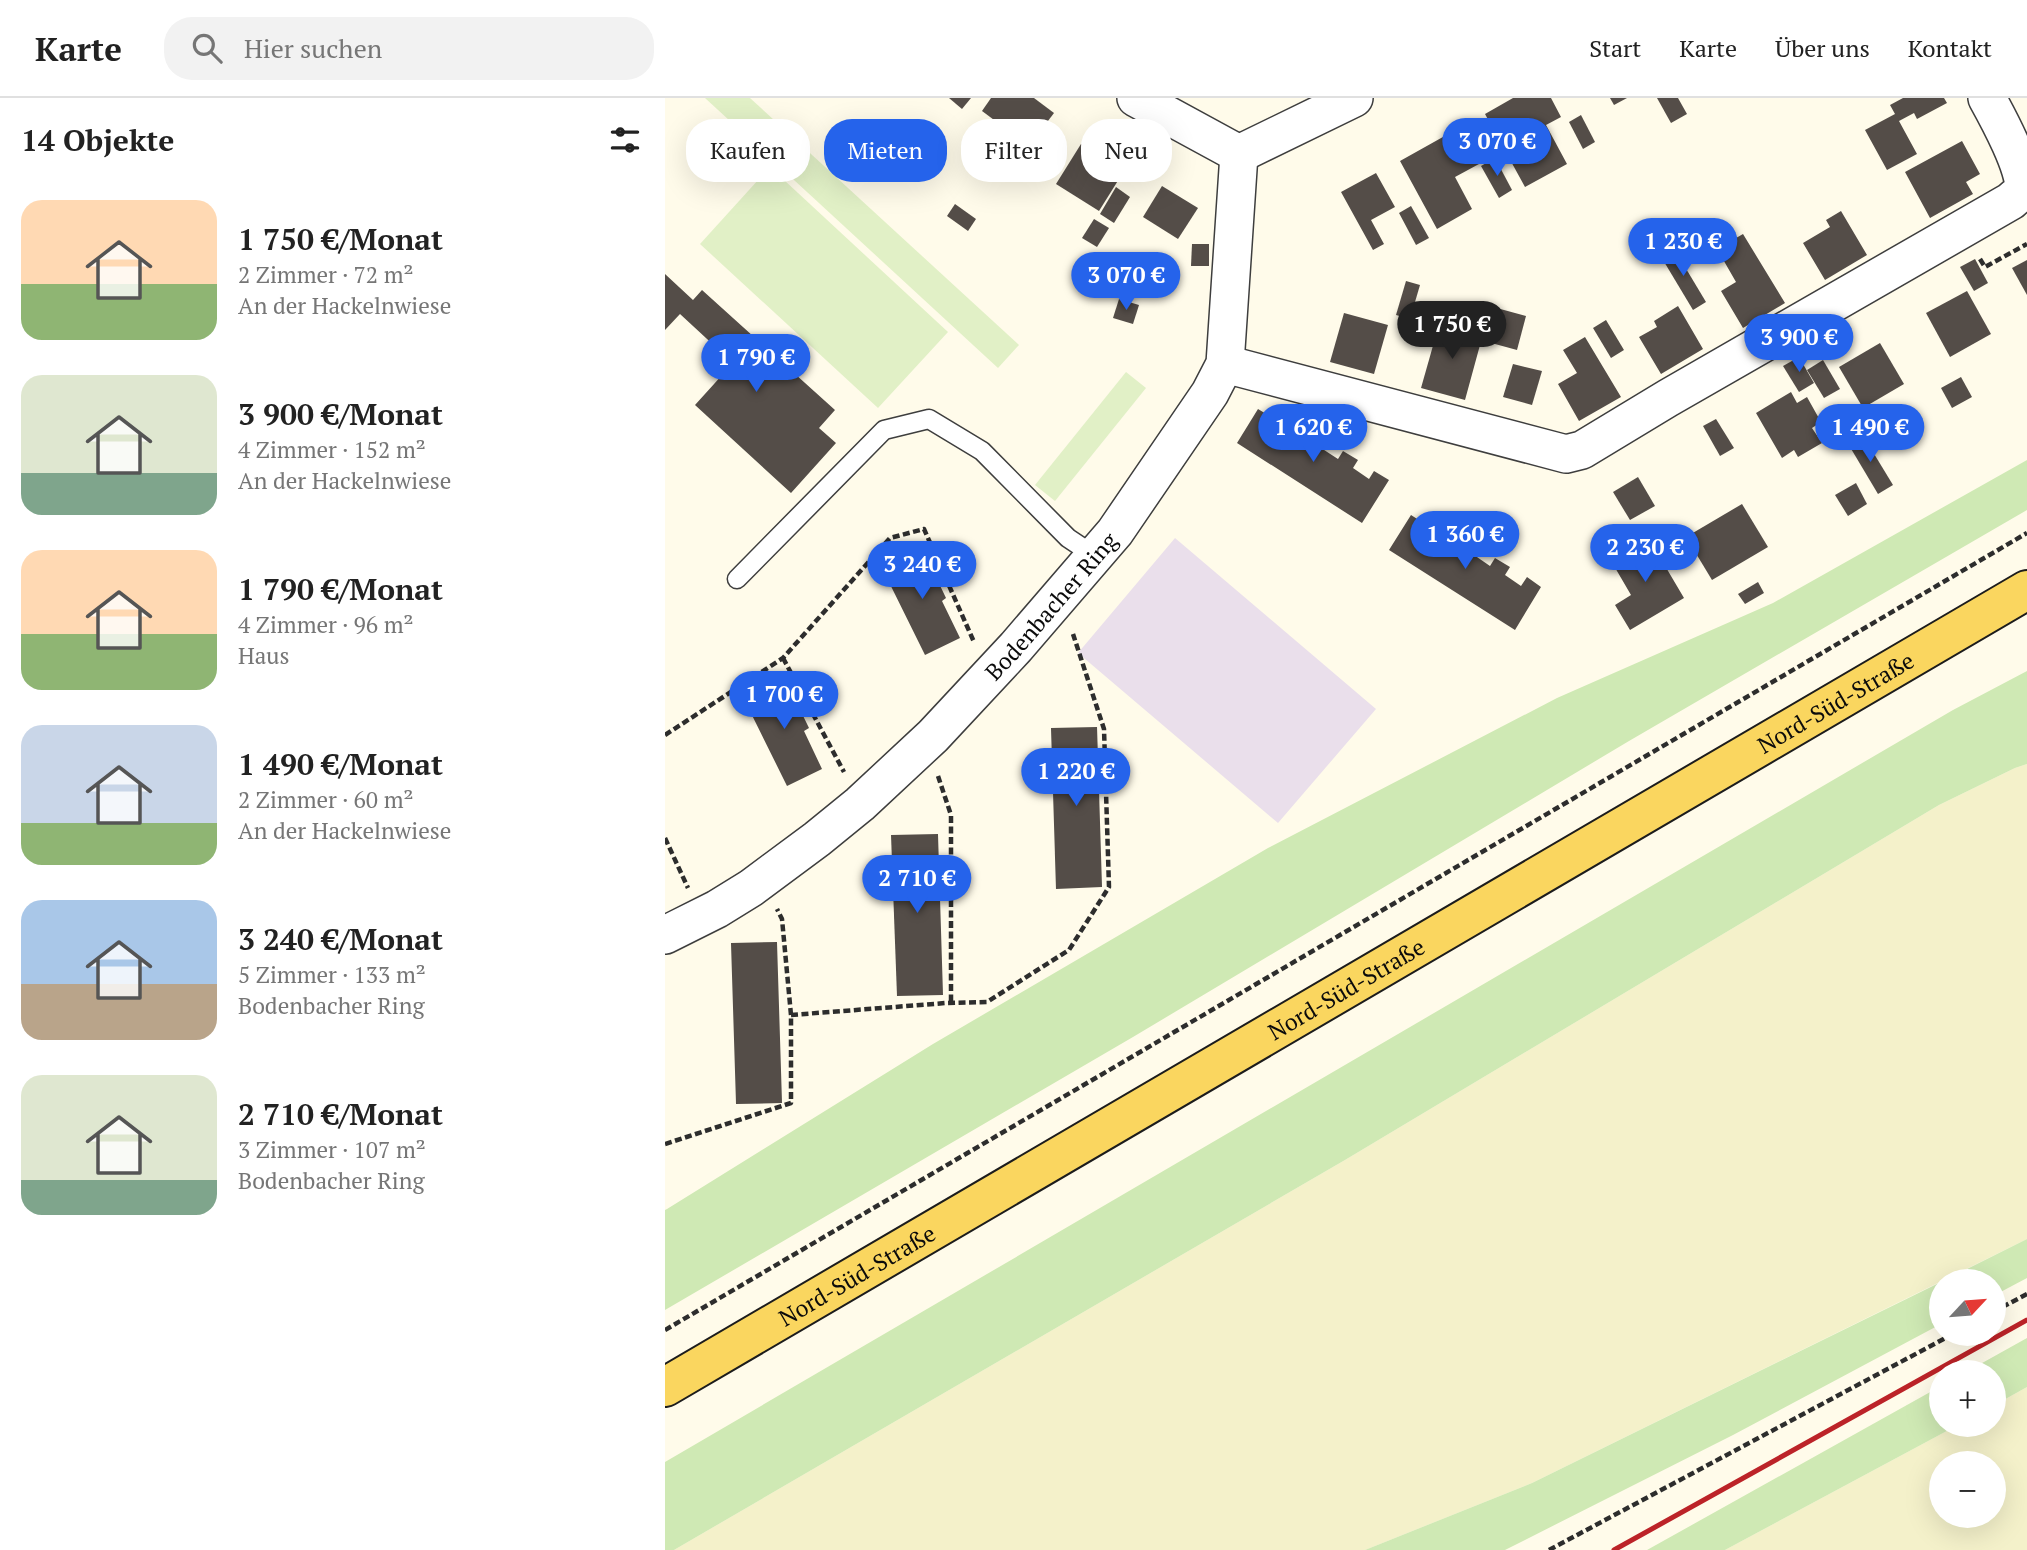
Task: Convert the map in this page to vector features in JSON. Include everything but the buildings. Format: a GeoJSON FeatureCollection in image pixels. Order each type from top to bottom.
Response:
{"type":"FeatureCollection","features":[{"type":"Feature","properties":{"kind":"main road","name":"Nord-Süd-Straße"},"geometry":{"type":"LineString","coordinates":[[665,1387],[2027,590]]}},
{"type":"Feature","properties":{"kind":"street"},"geometry":{"type":"LineString","coordinates":[[1136,98],[1239,154],[1354,98]]}},
{"type":"Feature","properties":{"kind":"street"},"geometry":{"type":"LineString","coordinates":[[1225,364],[1557,452],[1566,454],[1582,450],[2011,201],[2024,188],[2025,177],[2018,154],[1987,98]]}},
{"type":"Feature","properties":{"kind":"street","name":"Bodenbacher Ring"},"geometry":{"type":"LineString","coordinates":[[665,935],[702,917],[761,880],[860,804],[926,742],[989,676],[1115,532],[1210,393],[1225,364],[1239,154]]}},
{"type":"Feature","properties":{"kind":"lane"},"geometry":{"type":"LineString","coordinates":[[737,579],[884,430],[929,419],[982,451],[1068,538],[1095,556]]}},
{"type":"Feature","properties":{"kind":"path"},"geometry":{"type":"LineString","coordinates":[[665,735],[783,658],[890,538],[924,529],[989,676]]}},
{"type":"Feature","properties":{"kind":"path"},"geometry":{"type":"LineString","coordinates":[[665,1331],[2027,533]]}},
{"type":"Feature","properties":{"kind":"path"},"geometry":{"type":"LineString","coordinates":[[791,1015],[987,1002],[1069,950],[1109,887],[1104,729],[1061,596]]}},
{"type":"Feature","properties":{"kind":"path"},"geometry":{"type":"LineString","coordinates":[[783,658],[860,804]]}},
{"type":"Feature","properties":{"kind":"path"},"geometry":{"type":"LineString","coordinates":[[926,742],[951,815],[951,1003]]}},
{"type":"Feature","properties":{"kind":"path"},"geometry":{"type":"LineString","coordinates":[[665,838],[702,917]]}},
{"type":"Feature","properties":{"kind":"path"},"geometry":{"type":"LineString","coordinates":[[665,1144],[791,1102],[791,1015],[782,919],[761,880]]}},
{"type":"Feature","properties":{"kind":"path"},"geometry":{"type":"LineString","coordinates":[[2006,1305],[2027,1294]]}},
{"type":"Feature","properties":{"kind":"path"},"geometry":{"type":"LineString","coordinates":[[1549,1550],[1931,1346]]}},
{"type":"Feature","properties":{"kind":"shaded area"},"geometry":{"type":"Polygon","coordinates":[[[1175,538],[1376,709],[1278,823],[1078,653],[1175,538]]]}},
{"type":"Feature","properties":{"kind":"shaded area"},"geometry":{"type":"Polygon","coordinates":[[[2027,764],[2027,1239],[1966,1269],[1929,1269],[1929,1287],[1532,1483],[1365,1550],[674,1550],[1345,1160],[1939,805],[2027,764]]]}},
{"type":"Feature","properties":{"kind":"shaded area"},"geometry":{"type":"Polygon","coordinates":[[[2027,1387],[2027,1550],[1725,1550],[1936,1437],[2006,1437],[2006,1399],[2027,1387]]]}},
{"type":"Feature","properties":{"kind":"green space"},"geometry":{"type":"Polygon","coordinates":[[[705,98],[750,98],[773,119],[728,119],[705,98]]]}},
{"type":"Feature","properties":{"kind":"green space"},"geometry":{"type":"Polygon","coordinates":[[[810,153],[824,166],[824,182],[841,182],[1019,345],[998,368],[796,182],[810,182],[810,153]]]}},
{"type":"Feature","properties":{"kind":"green space"},"geometry":{"type":"Polygon","coordinates":[[[756,182],[786,182],[948,332],[878,408],[700,244],[756,182]]]}},
{"type":"Feature","properties":{"kind":"green space"},"geometry":{"type":"Polygon","coordinates":[[[1126,372],[1146,388],[1055,501],[1035,485],[1126,372]]]}},
{"type":"Feature","properties":{"kind":"green space"},"geometry":{"type":"Polygon","coordinates":[[[2027,460],[2027,510],[1629,741],[1133,1037],[665,1310],[665,1210],[933,1044],[1268,848],[1557,698],[1773,603],[2027,460]]]}},
{"type":"Feature","properties":{"kind":"green space"},"geometry":{"type":"Polygon","coordinates":[[[2027,671],[2027,764],[1939,805],[1345,1160],[674,1550],[665,1550],[665,1462],[1953,710],[2027,671]]]}},
{"type":"Feature","properties":{"kind":"green space"},"geometry":{"type":"Polygon","coordinates":[[[2027,1239],[2027,1278],[2006,1289],[2006,1269],[1967,1269],[2027,1239]]]}},
{"type":"Feature","properties":{"kind":"green space"},"geometry":{"type":"Polygon","coordinates":[[[1929,1288],[1929,1330],[1733,1435],[1505,1550],[1365,1550],[1532,1483],[1929,1288]]]}},
{"type":"Feature","properties":{"kind":"green space"},"geometry":{"type":"Polygon","coordinates":[[[2027,1338],[2027,1387],[2006,1399],[2006,1360],[1988,1360],[2027,1338]]]}},
{"type":"Feature","properties":{"kind":"green space"},"geometry":{"type":"Polygon","coordinates":[[[1929,1393],[1929,1437],[1936,1437],[1725,1550],[1647,1550],[1929,1393]]]}},
{"type":"Feature","properties":{"kind":"railway"},"geometry":{"type":"LineString","coordinates":[[1614,1550],[2027,1320]]}}]}
